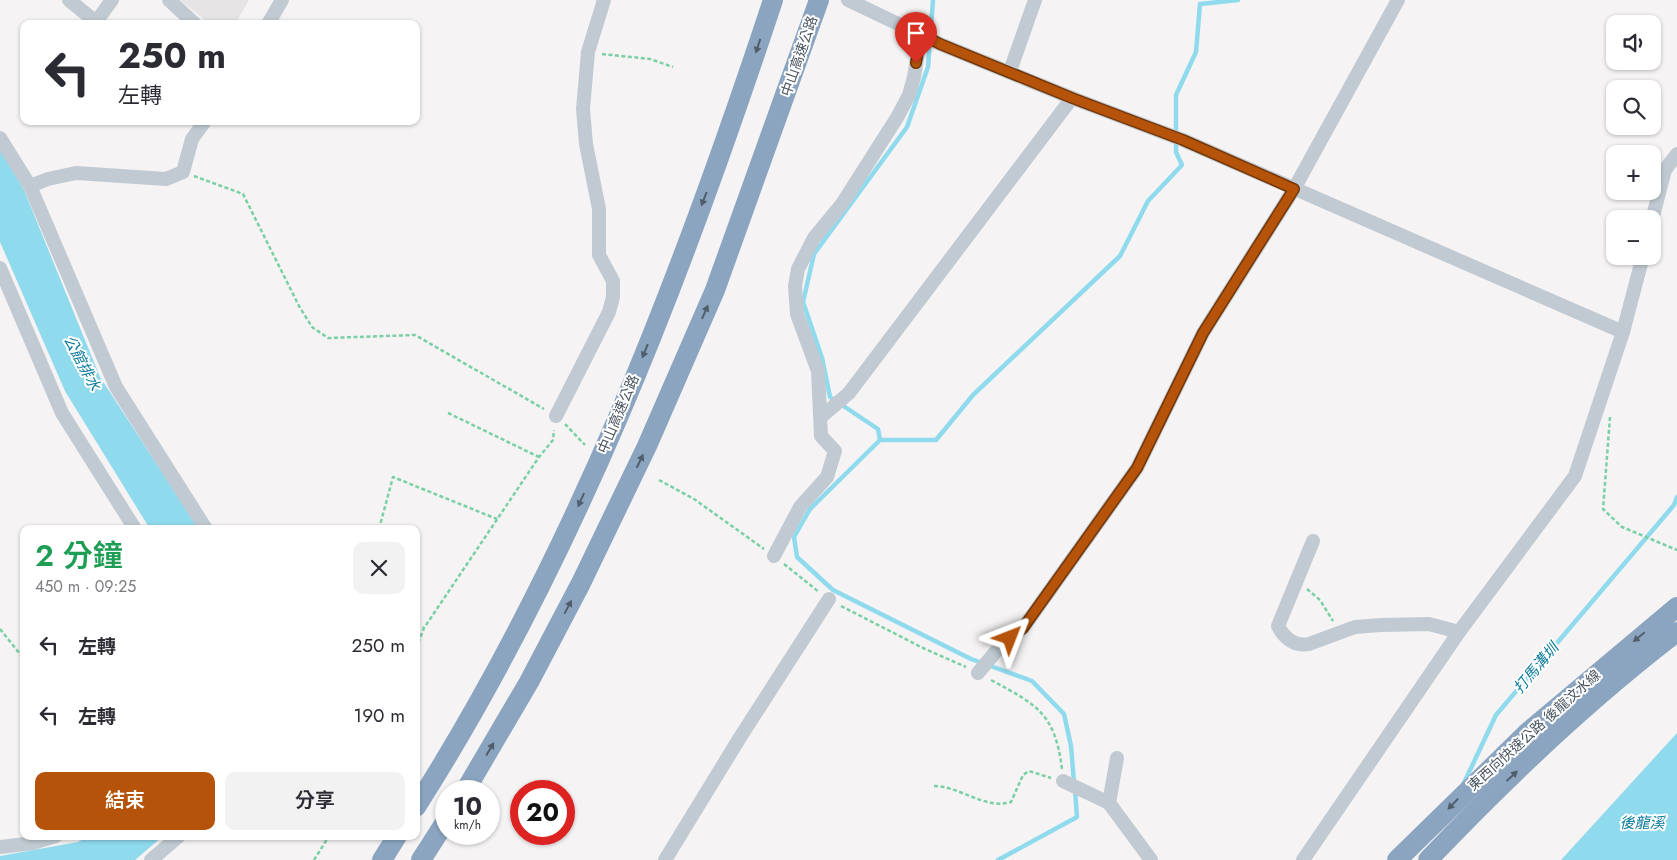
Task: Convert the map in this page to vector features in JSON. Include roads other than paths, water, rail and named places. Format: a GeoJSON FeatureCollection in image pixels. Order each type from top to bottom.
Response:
{"type":"FeatureCollection","features":[{"type":"Feature","properties":{"kind":"highway","name":"中山高速公路"},"geometry":{"type":"LineString","coordinates":[[420,800],[446,760],[548,573],[613,427],[666,298],[727,139],[773,0]]}},
{"type":"Feature","properties":{"kind":"highway","name":"中山高速公路"},"geometry":{"type":"LineString","coordinates":[[471,780],[529,682],[568,608],[647,446],[715,290],[819,0]]}},
{"type":"Feature","properties":{"kind":"highway","name":"東西向快速公路 後龍汶水線"},"geometry":{"type":"LineString","coordinates":[[1397,860],[1528,732],[1677,607]]}},
{"type":"Feature","properties":{"kind":"highway","name":"東西向快速公路 後龍汶水線"},"geometry":{"type":"LineString","coordinates":[[1428,860],[1474,812],[1621,676],[1677,632]]}},
{"type":"Feature","properties":{"kind":"highway"},"geometry":{"type":"LineString","coordinates":[[421,860],[435,838]]}},
{"type":"Feature","properties":{"kind":"highway"},"geometry":{"type":"LineString","coordinates":[[382,860],[394,840]]}},
{"type":"Feature","properties":{"kind":"street"},"geometry":{"type":"LineString","coordinates":[[69,0],[94,20]]}},
{"type":"Feature","properties":{"kind":"street"},"geometry":{"type":"LineString","coordinates":[[97,20],[112,0]]}},
{"type":"Feature","properties":{"kind":"street"},"geometry":{"type":"LineString","coordinates":[[169,0],[191,20]]}},
{"type":"Feature","properties":{"kind":"street"},"geometry":{"type":"LineString","coordinates":[[270,20],[282,0]]}},
{"type":"Feature","properties":{"kind":"street"},"geometry":{"type":"LineString","coordinates":[[556,416],[609,312],[613,297],[612,281],[600,255],[599,209],[586,144],[583,109],[588,52],[604,0]]}},
{"type":"Feature","properties":{"kind":"street"},"geometry":{"type":"LineString","coordinates":[[848,0],[934,41],[1072,98],[1183,140],[1623,332]]}},
{"type":"Feature","properties":{"kind":"street"},"geometry":{"type":"LineString","coordinates":[[1010,71],[1035,0]]}},
{"type":"Feature","properties":{"kind":"street"},"geometry":{"type":"LineString","coordinates":[[978,673],[998,649],[1023,628],[1137,468],[1203,333],[1294,189],[1398,0]]}},
{"type":"Feature","properties":{"kind":"street"},"geometry":{"type":"LineString","coordinates":[[774,556],[800,507],[826,476],[835,451],[821,436],[818,371],[797,314],[796,286],[798,269],[814,238],[842,204],[898,116],[909,95],[921,34]]}},
{"type":"Feature","properties":{"kind":"street"},"geometry":{"type":"LineString","coordinates":[[821,417],[849,393],[1072,98]]}},
{"type":"Feature","properties":{"kind":"street"},"geometry":{"type":"LineString","coordinates":[[30,186],[48,179],[76,173],[166,179],[183,172],[192,139],[202,125]]}},
{"type":"Feature","properties":{"kind":"street"},"geometry":{"type":"LineString","coordinates":[[0,138],[30,186],[116,387],[203,525]]}},
{"type":"Feature","properties":{"kind":"street"},"geometry":{"type":"LineString","coordinates":[[1655,210],[1666,170],[1677,154]]}},
{"type":"Feature","properties":{"kind":"street"},"geometry":{"type":"LineString","coordinates":[[1303,860],[1459,632],[1575,476],[1623,332],[1641,265]]}},
{"type":"Feature","properties":{"kind":"street"},"geometry":{"type":"LineString","coordinates":[[0,268],[62,413],[132,525]]}},
{"type":"Feature","properties":{"kind":"street"},"geometry":{"type":"LineString","coordinates":[[1313,541],[1278,626],[1281,632],[1292,642],[1302,645],[1355,627],[1429,624],[1459,632]]}},
{"type":"Feature","properties":{"kind":"street"},"geometry":{"type":"LineString","coordinates":[[666,860],[739,739],[829,599]]}},
{"type":"Feature","properties":{"kind":"street"},"geometry":{"type":"LineString","coordinates":[[1109,803],[1117,758]]}},
{"type":"Feature","properties":{"kind":"street"},"geometry":{"type":"LineString","coordinates":[[1063,782],[1109,803],[1152,860]]}},
{"type":"Feature","properties":{"kind":"street"},"geometry":{"type":"LineString","coordinates":[[0,847],[41,840]]}},
{"type":"Feature","properties":{"kind":"street"},"geometry":{"type":"LineString","coordinates":[[151,860],[174,840]]}},
{"type":"Feature","properties":{"kind":"water","name":"公館排水"},"geometry":{"type":"Polygon","coordinates":[[[0,148],[24,190],[100,377],[196,525],[148,525],[65,391],[0,242],[0,148]]]}},
{"type":"Feature","properties":{"kind":"water","name":"後龍溪"},"geometry":{"type":"Polygon","coordinates":[[[1677,733],[1677,860],[1561,860],[1677,733]]]}},
{"type":"Feature","properties":{"kind":"water"},"geometry":{"type":"Polygon","coordinates":[[[81,840],[158,840],[135,860],[0,860],[0,856],[81,840]]]}},
{"type":"Feature","properties":{"kind":"waterway"},"geometry":{"type":"LineString","coordinates":[[880,440],[878,429],[830,397],[822,358],[803,302],[814,254],[907,127],[928,67],[933,0]]}},
{"type":"Feature","properties":{"kind":"waterway"},"geometry":{"type":"LineString","coordinates":[[1074,782],[1071,746],[1064,714],[1032,681],[971,659],[833,590],[797,557],[794,537],[810,509],[880,440],[936,440],[973,395],[1120,256],[1148,201],[1182,165],[1176,152],[1176,95],[1196,52],[1200,4],[1238,0]]}},
{"type":"Feature","properties":{"kind":"waterway","name":"打馬溝圳"},"geometry":{"type":"LineString","coordinates":[[1463,785],[1496,715],[1674,505],[1677,497]]}},
{"type":"Feature","properties":{"kind":"waterway"},"geometry":{"type":"LineString","coordinates":[[998,860],[1077,817],[1075,790]]}}]}
